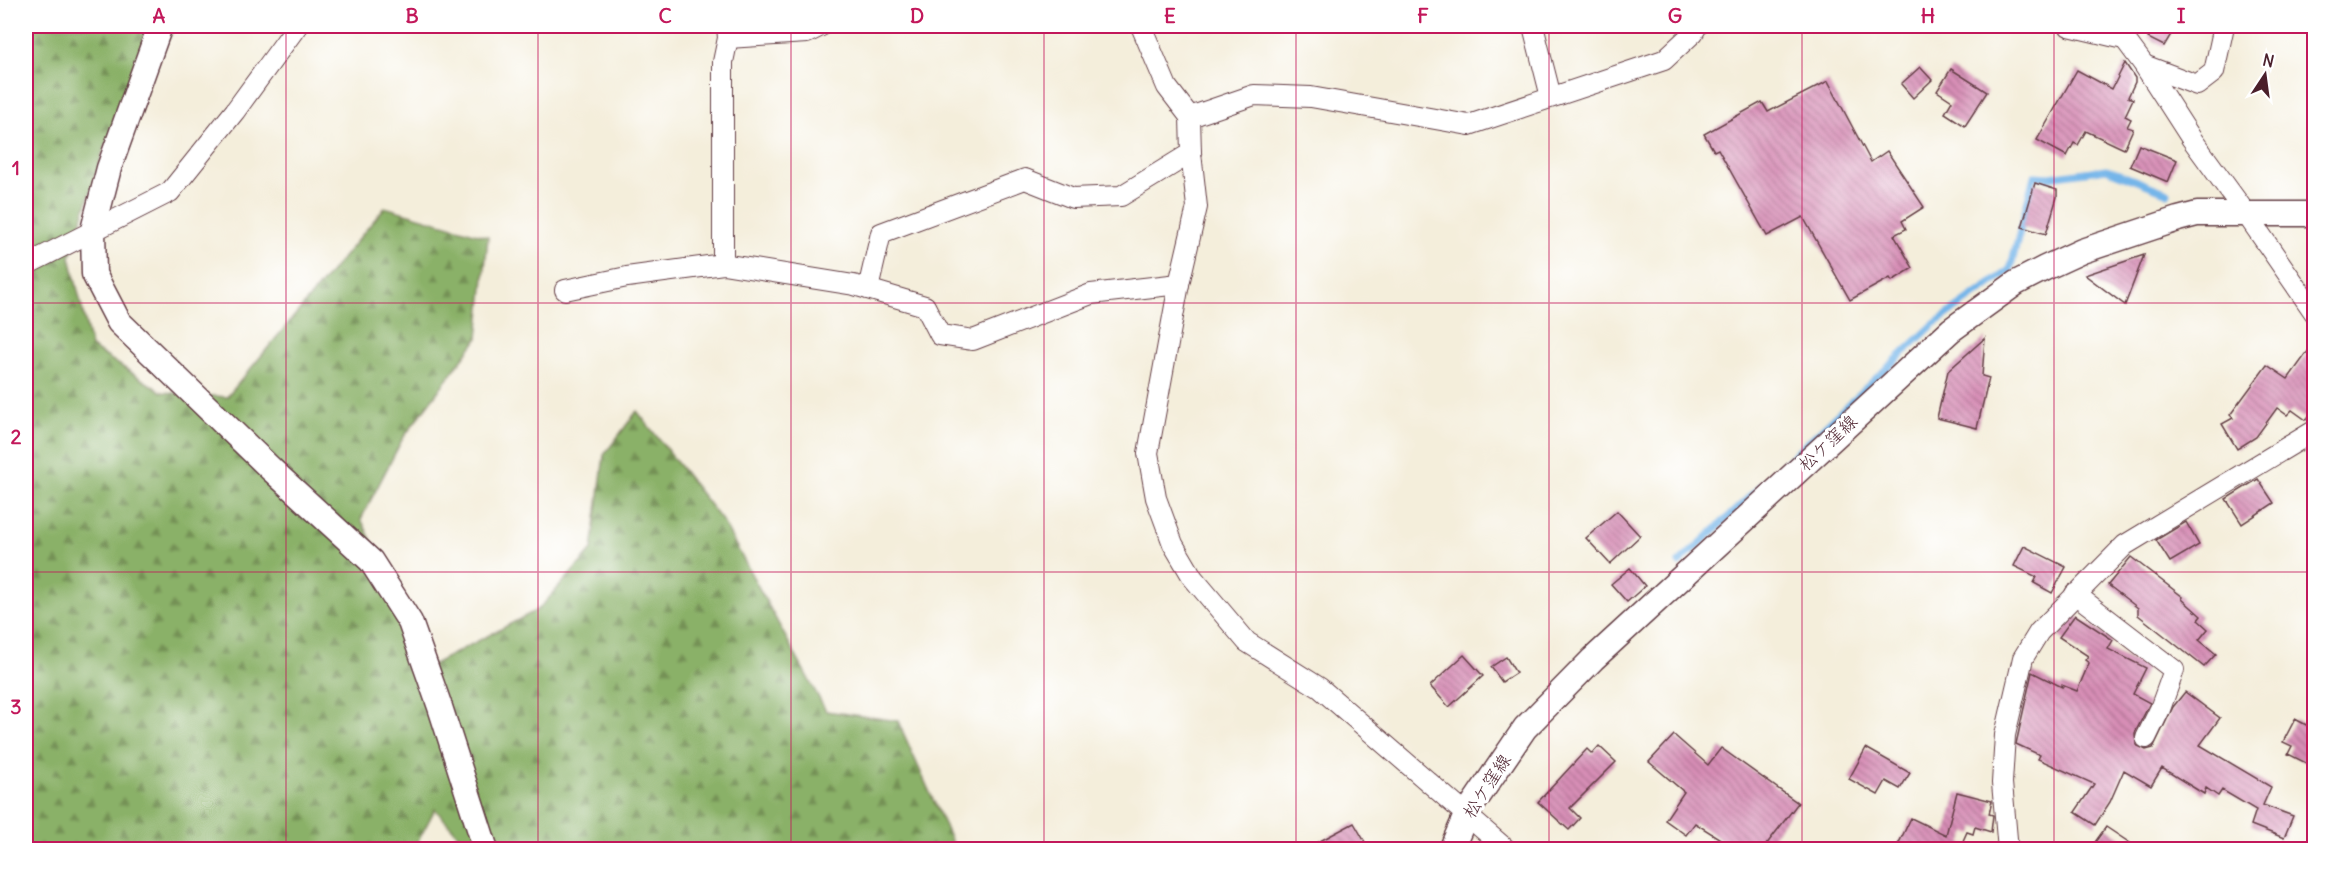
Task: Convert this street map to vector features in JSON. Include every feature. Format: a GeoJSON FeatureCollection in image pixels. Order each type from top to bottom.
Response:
{"type":"FeatureCollection","features":[{"type":"Feature","properties":{"kind":"street"},"geometry":{"type":"LineString","coordinates":[[160,26],[109,168],[93,230],[94,274],[119,322],[272,470],[371,561],[410,622],[486,849]]}},
{"type":"Feature","properties":{"kind":"street"},"geometry":{"type":"LineString","coordinates":[[26,265],[170,192],[235,111],[297,26]]}},
{"type":"Feature","properties":{"kind":"street"},"geometry":{"type":"LineString","coordinates":[[723,264],[723,62],[727,32],[807,33],[821,26]]}},
{"type":"Feature","properties":{"kind":"street"},"geometry":{"type":"LineString","coordinates":[[1141,26],[1167,87],[1190,117],[1197,207],[1179,284],[1148,453],[1156,498],[1173,544],[1193,578],[1247,642],[1320,688],[1508,849]]}},
{"type":"Feature","properties":{"kind":"street"},"geometry":{"type":"LineString","coordinates":[[1533,26],[1551,97]]}},
{"type":"Feature","properties":{"kind":"street"},"geometry":{"type":"LineString","coordinates":[[1190,117],[1254,95],[1311,97],[1469,125],[1664,60],[1693,33],[1697,26]]}},
{"type":"Feature","properties":{"kind":"street"},"geometry":{"type":"LineString","coordinates":[[2069,26],[2120,32],[2191,138],[2314,312]]}},
{"type":"Feature","properties":{"kind":"street"},"geometry":{"type":"LineString","coordinates":[[2144,65],[2197,85],[2214,72],[2224,26]]}},
{"type":"Feature","properties":{"kind":"street"},"geometry":{"type":"LineString","coordinates":[[868,289],[881,233],[1025,179],[1073,198],[1121,196],[1191,153]]}},
{"type":"Feature","properties":{"kind":"street","name":"松ケ窪線"},"geometry":{"type":"LineString","coordinates":[[1451,849],[1467,813],[1526,728],[1593,659],[1951,330],[2016,283],[2082,251],[2197,214],[2314,214]]}},
{"type":"Feature","properties":{"kind":"street"},"geometry":{"type":"LineString","coordinates":[[565,290],[627,277],[723,264],[854,285],[925,306],[940,335],[973,340],[1091,294],[1179,284]]}},
{"type":"Feature","properties":{"kind":"street"},"geometry":{"type":"LineString","coordinates":[[2008,849],[2002,783],[2004,744],[2023,658],[2039,632],[2125,545],[2314,431]]}},
{"type":"Feature","properties":{"kind":"street"},"geometry":{"type":"LineString","coordinates":[[2075,594],[2174,670],[2160,709],[2146,738]]}},
{"type":"Feature","properties":{"kind":"green space"},"geometry":{"type":"Polygon","coordinates":[[[26,26],[176,26],[105,145],[70,257],[91,347],[162,392],[227,397],[385,207],[488,237],[478,338],[403,438],[361,519],[432,665],[539,609],[592,550],[604,455],[637,411],[723,522],[826,711],[898,721],[955,849],[471,849],[435,809],[414,849],[26,849],[26,26]]]}},
{"type":"Feature","properties":{"kind":"building"},"geometry":{"type":"Polygon","coordinates":[[[2155,26],[2176,26],[2164,46],[2148,38],[2155,26]]]}},
{"type":"Feature","properties":{"kind":"building"},"geometry":{"type":"Polygon","coordinates":[[[2125,63],[2135,78],[2135,82],[2128,97],[2133,99],[2125,116],[2131,119],[2127,127],[2133,129],[2124,149],[2086,131],[2078,145],[2074,143],[2067,156],[2037,140],[2077,70],[2112,89],[2125,63]]]}},
{"type":"Feature","properties":{"kind":"building"},"geometry":{"type":"Polygon","coordinates":[[[1920,67],[1932,80],[1913,98],[1901,84],[1920,67]]]}},
{"type":"Feature","properties":{"kind":"building"},"geometry":{"type":"Polygon","coordinates":[[[1951,69],[1987,92],[1965,126],[1945,113],[1952,101],[1937,91],[1951,69]]]}},
{"type":"Feature","properties":{"kind":"building"},"geometry":{"type":"Polygon","coordinates":[[[1828,81],[1871,162],[1887,151],[1924,207],[1902,221],[1906,229],[1894,235],[1913,268],[1892,281],[1890,278],[1850,300],[1803,217],[1767,236],[1718,149],[1714,151],[1704,134],[1762,102],[1768,112],[1828,81]]]}},
{"type":"Feature","properties":{"kind":"building"},"geometry":{"type":"Polygon","coordinates":[[[2139,145],[2177,160],[2168,182],[2130,166],[2139,145]]]}},
{"type":"Feature","properties":{"kind":"building"},"geometry":{"type":"Polygon","coordinates":[[[2035,183],[2057,190],[2046,234],[2022,227],[2035,183]]]}},
{"type":"Feature","properties":{"kind":"building"},"geometry":{"type":"Polygon","coordinates":[[[2144,255],[2125,305],[2085,275],[2144,255]]]}},
{"type":"Feature","properties":{"kind":"building"},"geometry":{"type":"Polygon","coordinates":[[[1985,338],[1982,376],[1989,378],[1977,428],[1937,418],[1948,371],[1985,338]]]}},
{"type":"Feature","properties":{"kind":"building"},"geometry":{"type":"Polygon","coordinates":[[[2314,343],[2314,409],[2306,420],[2292,410],[2287,415],[2277,408],[2256,437],[2237,449],[2222,424],[2233,418],[2230,415],[2267,365],[2288,379],[2314,343]]]}},
{"type":"Feature","properties":{"kind":"building"},"geometry":{"type":"Polygon","coordinates":[[[2258,479],[2274,503],[2242,524],[2226,499],[2258,479]]]}},
{"type":"Feature","properties":{"kind":"building"},"geometry":{"type":"Polygon","coordinates":[[[1617,511],[1640,536],[1610,564],[1586,538],[1617,511]]]}},
{"type":"Feature","properties":{"kind":"building"},"geometry":{"type":"Polygon","coordinates":[[[2186,522],[2199,545],[2170,562],[2156,540],[2186,522]]]}},
{"type":"Feature","properties":{"kind":"building"},"geometry":{"type":"Polygon","coordinates":[[[2024,546],[2066,567],[2052,593],[2034,583],[2037,577],[2014,566],[2024,546]]]}},
{"type":"Feature","properties":{"kind":"building"},"geometry":{"type":"Polygon","coordinates":[[[2131,557],[2183,597],[2182,599],[2201,616],[2198,620],[2208,629],[2199,640],[2216,654],[2204,667],[2138,615],[2138,608],[2108,585],[2131,557]]]}},
{"type":"Feature","properties":{"kind":"building"},"geometry":{"type":"Polygon","coordinates":[[[1630,568],[1645,586],[1627,602],[1611,584],[1630,568]]]}},
{"type":"Feature","properties":{"kind":"building"},"geometry":{"type":"Polygon","coordinates":[[[2075,615],[2113,640],[2108,649],[2146,668],[2133,694],[2150,703],[2135,733],[2136,745],[2146,750],[2153,748],[2173,707],[2185,692],[2220,718],[2200,745],[2271,787],[2263,805],[2293,816],[2284,838],[2251,825],[2256,810],[2222,790],[2218,796],[2206,788],[2204,794],[2162,768],[2151,786],[2124,770],[2110,802],[2095,825],[2075,812],[2094,784],[2038,759],[2040,755],[2016,744],[2032,672],[2062,687],[2062,685],[2077,691],[2089,663],[2085,660],[2088,656],[2059,637],[2075,615]]]}},
{"type":"Feature","properties":{"kind":"building"},"geometry":{"type":"Polygon","coordinates":[[[1464,655],[1483,676],[1449,707],[1430,686],[1464,655]]]}},
{"type":"Feature","properties":{"kind":"building"},"geometry":{"type":"Polygon","coordinates":[[[1506,657],[1516,673],[1502,682],[1491,667],[1506,657]]]}},
{"type":"Feature","properties":{"kind":"building"},"geometry":{"type":"Polygon","coordinates":[[[2295,719],[2314,729],[2314,767],[2288,754],[2292,746],[2283,742],[2295,719]]]}},
{"type":"Feature","properties":{"kind":"building"},"geometry":{"type":"Polygon","coordinates":[[[1674,735],[1708,765],[1721,748],[1798,803],[1763,849],[1736,849],[1695,823],[1686,835],[1665,820],[1684,792],[1649,762],[1674,735]]]}},
{"type":"Feature","properties":{"kind":"building"},"geometry":{"type":"Polygon","coordinates":[[[1599,746],[1616,762],[1570,808],[1580,818],[1569,830],[1538,802],[1587,749],[1592,754],[1599,746]]]}},
{"type":"Feature","properties":{"kind":"building"},"geometry":{"type":"Polygon","coordinates":[[[1866,748],[1910,773],[1900,789],[1886,781],[1878,795],[1849,779],[1866,748]]]}},
{"type":"Feature","properties":{"kind":"building"},"geometry":{"type":"Polygon","coordinates":[[[1957,792],[1992,801],[1989,814],[1993,815],[1991,832],[1975,827],[1973,834],[1967,832],[1962,843],[1976,849],[1907,849],[1898,845],[1911,818],[1946,835],[1957,792]]]}},
{"type":"Feature","properties":{"kind":"building"},"geometry":{"type":"Polygon","coordinates":[[[1354,823],[1369,849],[1305,849],[1354,823]]]}},
{"type":"Feature","properties":{"kind":"building"},"geometry":{"type":"Polygon","coordinates":[[[2106,827],[2139,849],[2090,849],[2106,827]]]}},
{"type":"Feature","properties":{"kind":"waterway"},"geometry":{"type":"LineString","coordinates":[[1679,563],[1934,324],[2010,270],[2034,176],[2050,177],[2106,169],[2168,193]]}}]}
